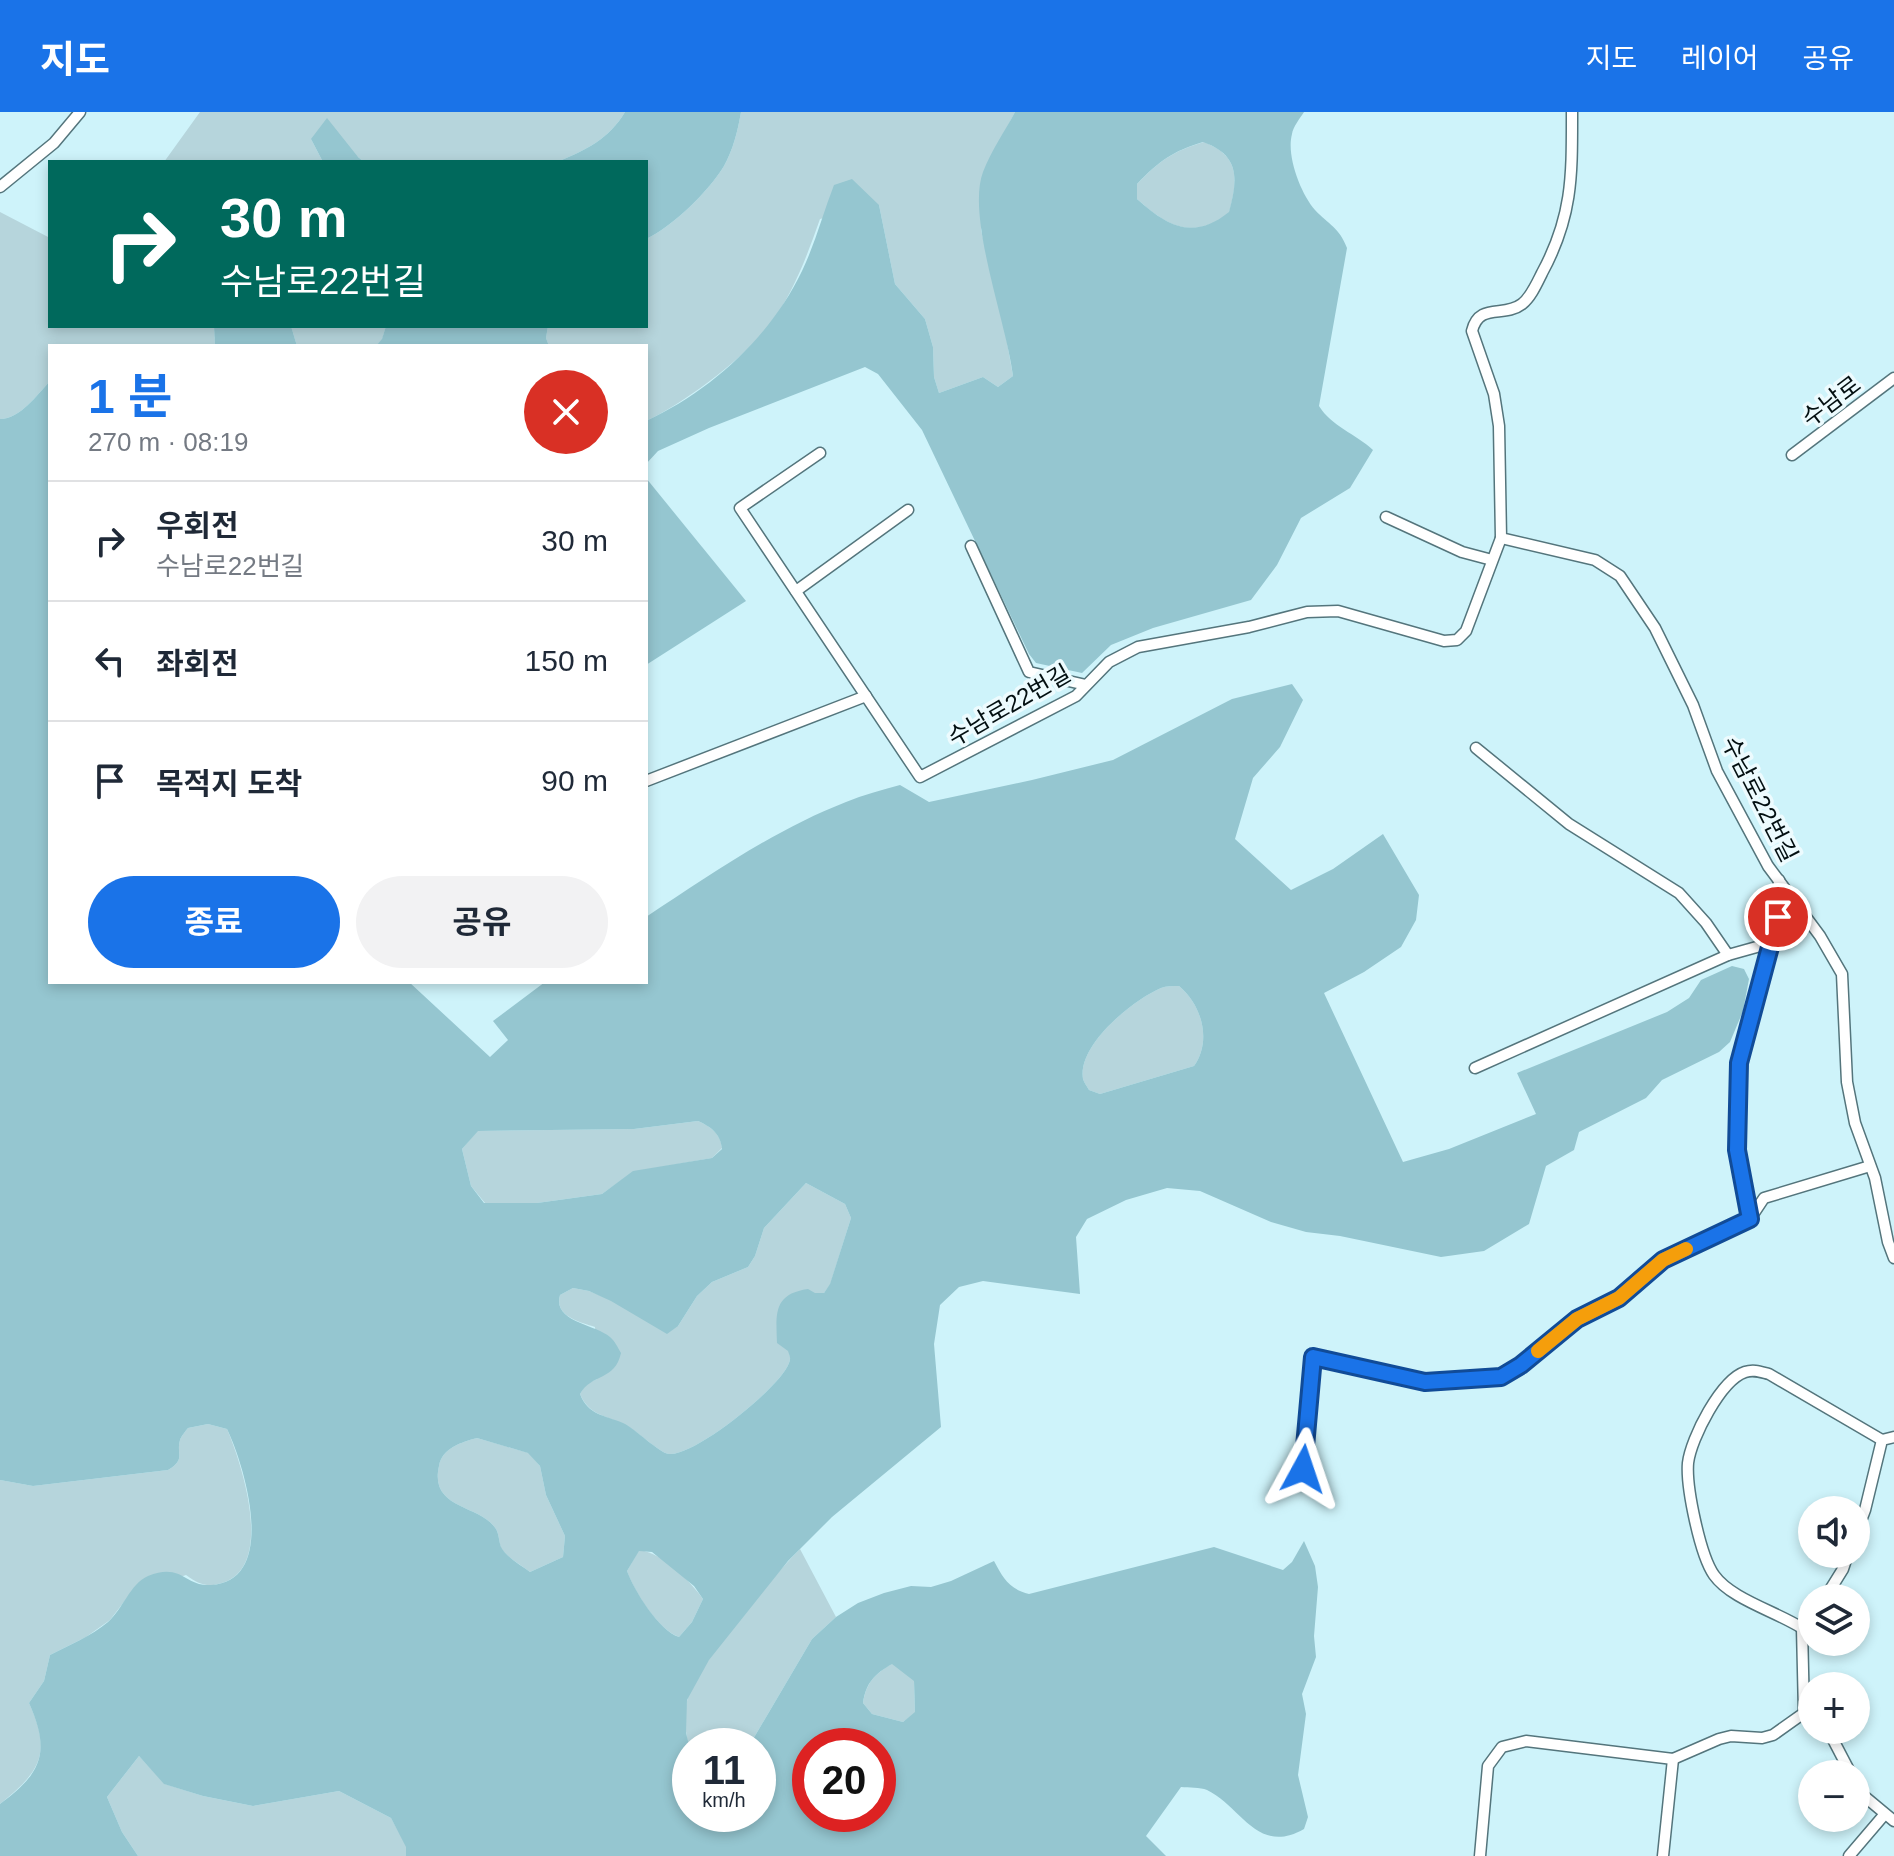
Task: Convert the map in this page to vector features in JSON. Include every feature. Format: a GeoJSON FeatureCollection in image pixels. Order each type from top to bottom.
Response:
{"type":"FeatureCollection","features":[{"type":"Feature","properties":{"kind":"lane"},"geometry":{"type":"LineString","coordinates":[[0,187],[54,143],[80,112]]}},
{"type":"Feature","properties":{"kind":"lane","name":"수남로22번길"},"geometry":{"type":"LineString","coordinates":[[820,453],[740,508],[920,777],[1076,696],[1109,662],[1138,647],[1249,627],[1307,612],[1338,611],[1444,641],[1457,640],[1466,631],[1501,538],[1499,426],[1494,394],[1472,331],[1474,321],[1482,315],[1522,304],[1548,263],[1565,219],[1571,191],[1572,112]]}},
{"type":"Feature","properties":{"kind":"lane","name":"수남로"},"geometry":{"type":"LineString","coordinates":[[1792,455],[1894,378]]}},
{"type":"Feature","properties":{"kind":"lane"},"geometry":{"type":"LineString","coordinates":[[796,591],[908,510]]}},
{"type":"Feature","properties":{"kind":"lane"},"geometry":{"type":"LineString","coordinates":[[1386,517],[1462,552],[1492,560]]}},
{"type":"Feature","properties":{"kind":"lane","name":"수남로22번길"},"geometry":{"type":"LineString","coordinates":[[1501,538],[1595,560],[1620,576],[1655,628],[1693,705],[1717,771],[1768,866],[1820,936],[1842,974],[1847,1082],[1855,1123],[1870,1166],[1894,1258]]}},
{"type":"Feature","properties":{"kind":"lane"},"geometry":{"type":"LineString","coordinates":[[971,546],[1029,672],[1086,685]]}},
{"type":"Feature","properties":{"kind":"lane"},"geometry":{"type":"LineString","coordinates":[[648,780],[866,696]]}},
{"type":"Feature","properties":{"kind":"lane"},"geometry":{"type":"LineString","coordinates":[[1476,748],[1569,824],[1679,893],[1700,915],[1728,955]]}},
{"type":"Feature","properties":{"kind":"lane"},"geometry":{"type":"LineString","coordinates":[[1750,1219],[1737,1150],[1739,1063],[1778,917],[1779,880]]}},
{"type":"Feature","properties":{"kind":"lane"},"geometry":{"type":"LineString","coordinates":[[1475,1068],[1728,955],[1771,943]]}},
{"type":"Feature","properties":{"kind":"lane"},"geometry":{"type":"LineString","coordinates":[[1303,1469],[1313,1357],[1425,1382],[1501,1377],[1521,1365],[1577,1319],[1619,1298],[1663,1260],[1750,1219],[1764,1198],[1870,1166]]}},
{"type":"Feature","properties":{"kind":"lane"},"geometry":{"type":"LineString","coordinates":[[1798,1626],[1734,1594],[1721,1584],[1704,1557],[1689,1484],[1688,1464],[1691,1448],[1712,1407],[1732,1381],[1744,1372],[1757,1370],[1888,1438],[1869,1496]]}},
{"type":"Feature","properties":{"kind":"lane"},"geometry":{"type":"LineString","coordinates":[[1480,1856],[1488,1766],[1502,1747],[1526,1741],[1673,1759],[1719,1739],[1731,1736],[1762,1738],[1798,1721]]}},
{"type":"Feature","properties":{"kind":"lane"},"geometry":{"type":"LineString","coordinates":[[1663,1856],[1673,1759]]}},
{"type":"Feature","properties":{"kind":"lane"},"geometry":{"type":"LineString","coordinates":[[1849,1856],[1889,1818],[1870,1801]]}},
{"type":"Feature","properties":{"kind":"shaded area"},"geometry":{"type":"Polygon","coordinates":[[[200,112],[625,112],[612,130],[596,143],[562,160],[362,160],[311,139],[322,160],[165,160],[200,112]]]}},
{"type":"Feature","properties":{"kind":"shaded area"},"geometry":{"type":"Polygon","coordinates":[[[625,112],[741,112],[733,147],[717,176],[678,217],[648,238],[648,160],[562,160],[596,143],[625,112]]]}},
{"type":"Feature","properties":{"kind":"shaded area"},"geometry":{"type":"Polygon","coordinates":[[[741,112],[1015,112],[983,173],[981,230],[1013,376],[998,387],[983,377],[939,393],[934,377],[933,347],[925,319],[895,284],[879,205],[820,219],[792,288],[778,314],[758,339],[712,379],[648,420],[648,344],[548,344],[548,328],[648,328],[648,238],[700,197],[724,166],[737,133],[741,112]]]}},
{"type":"Feature","properties":{"kind":"shaded area"},"geometry":{"type":"Polygon","coordinates":[[[1015,112],[1304,112],[1294,128],[1291,143],[1296,174],[1310,203],[1337,231],[1347,248],[1319,406],[1330,419],[1373,450],[1350,488],[1301,518],[1277,565],[1251,600],[1153,628],[1111,645],[1082,673],[1036,663],[1029,654],[922,430],[878,374],[865,367],[709,428],[658,451],[648,462],[648,420],[670,409],[716,377],[774,318],[802,271],[834,185],[852,179],[879,205],[895,284],[925,319],[933,347],[934,377],[939,393],[983,377],[998,387],[1013,376],[983,243],[980,216],[979,192],[983,172],[1015,112]],[[1203,142],[1183,149],[1152,169],[1137,184],[1137,199],[1170,223],[1192,228],[1216,221],[1229,212],[1234,189],[1233,170],[1224,154],[1203,142]]]}},
{"type":"Feature","properties":{"kind":"shaded area"},"geometry":{"type":"Polygon","coordinates":[[[327,118],[362,160],[322,160],[311,139],[327,118]]]}},
{"type":"Feature","properties":{"kind":"shaded area"},"geometry":{"type":"Polygon","coordinates":[[[1204,142],[1224,154],[1233,170],[1234,190],[1229,213],[1203,226],[1180,227],[1159,217],[1137,199],[1137,184],[1167,158],[1204,142]]]}},
{"type":"Feature","properties":{"kind":"shaded area"},"geometry":{"type":"Polygon","coordinates":[[[0,212],[48,237],[48,328],[214,328],[215,344],[48,344],[48,383],[21,411],[0,419],[0,212]]]}},
{"type":"Feature","properties":{"kind":"shaded area"},"geometry":{"type":"Polygon","coordinates":[[[214,328],[292,328],[296,344],[215,344],[214,328]]]}},
{"type":"Feature","properties":{"kind":"shaded area"},"geometry":{"type":"Polygon","coordinates":[[[292,328],[385,328],[378,344],[296,344],[292,328]]]}},
{"type":"Feature","properties":{"kind":"shaded area"},"geometry":{"type":"Polygon","coordinates":[[[385,328],[548,328],[548,344],[378,344],[385,328]]]}},
{"type":"Feature","properties":{"kind":"shaded area"},"geometry":{"type":"Polygon","coordinates":[[[48,383],[48,984],[411,984],[490,1057],[508,1040],[493,1021],[542,984],[648,984],[648,916],[743,854],[819,813],[900,785],[929,802],[1113,760],[1232,699],[1292,684],[1303,700],[1280,747],[1253,778],[1235,839],[1291,890],[1333,869],[1383,834],[1419,895],[1416,920],[1401,947],[1364,972],[1324,993],[1403,1162],[1449,1149],[1536,1114],[1517,1073],[1667,1012],[1689,998],[1701,980],[1732,966],[1744,969],[1749,979],[1743,1011],[1730,1042],[1719,1052],[1662,1080],[1646,1098],[1579,1132],[1574,1150],[1546,1166],[1529,1224],[1484,1251],[1441,1257],[1306,1232],[1271,1222],[1200,1191],[1167,1188],[1126,1200],[1087,1219],[1076,1237],[1080,1294],[983,1281],[959,1287],[940,1305],[934,1344],[941,1427],[832,1517],[788,1561],[709,1660],[687,1700],[686,1728],[672,1728],[672,1832],[776,1832],[776,1728],[760,1728],[812,1639],[836,1617],[858,1603],[911,1586],[931,1587],[951,1581],[994,1561],[1007,1582],[1029,1594],[1214,1547],[1283,1570],[1292,1562],[1304,1541],[1315,1566],[1318,1587],[1314,1636],[1316,1657],[1302,1694],[1306,1714],[1298,1775],[1308,1817],[1304,1829],[1288,1836],[1274,1837],[1262,1833],[1207,1790],[1181,1787],[1146,1836],[1166,1856],[406,1856],[406,1847],[391,1818],[339,1791],[253,1806],[164,1784],[139,1756],[107,1797],[122,1832],[138,1856],[0,1856],[0,1804],[25,1782],[33,1771],[41,1748],[29,1703],[44,1681],[50,1655],[108,1622],[136,1585],[148,1576],[159,1572],[176,1573],[202,1585],[232,1579],[245,1564],[251,1544],[251,1519],[242,1468],[227,1429],[208,1424],[187,1429],[180,1440],[179,1460],[168,1470],[33,1486],[0,1480],[0,419],[21,411],[48,383]],[[1179,986],[1161,988],[1136,1002],[1109,1025],[1089,1052],[1083,1066],[1083,1079],[1089,1090],[1100,1094],[1194,1066],[1202,1046],[1202,1024],[1187,994],[1179,986]],[[698,1121],[634,1129],[478,1131],[462,1149],[471,1186],[484,1203],[537,1203],[602,1194],[633,1171],[712,1158],[722,1149],[720,1139],[707,1125],[698,1121]],[[806,1183],[764,1228],[748,1267],[712,1282],[697,1296],[678,1326],[667,1334],[589,1291],[573,1288],[560,1295],[559,1304],[568,1317],[610,1337],[621,1353],[609,1373],[585,1387],[580,1394],[587,1406],[623,1423],[669,1454],[681,1452],[716,1433],[770,1388],[790,1361],[788,1351],[777,1343],[779,1307],[788,1295],[797,1292],[808,1289],[824,1293],[830,1284],[851,1218],[845,1204],[806,1183]],[[477,1438],[448,1450],[439,1466],[438,1480],[441,1491],[448,1499],[489,1521],[496,1529],[503,1551],[530,1572],[563,1557],[565,1536],[546,1495],[540,1466],[528,1453],[477,1438]],[[639,1551],[627,1571],[630,1579],[663,1627],[679,1637],[692,1622],[703,1599],[694,1586],[652,1552],[639,1551]],[[892,1664],[872,1679],[863,1703],[872,1714],[903,1722],[915,1712],[914,1681],[892,1664]]]}},
{"type":"Feature","properties":{"kind":"shaded area"},"geometry":{"type":"Polygon","coordinates":[[[648,480],[746,601],[648,664],[648,480]]]}},
{"type":"Feature","properties":{"kind":"shaded area"},"geometry":{"type":"Polygon","coordinates":[[[1179,986],[1194,1003],[1202,1024],[1202,1046],[1194,1066],[1100,1094],[1089,1090],[1083,1079],[1083,1066],[1089,1052],[1109,1025],[1149,994],[1163,987],[1179,986]]]}},
{"type":"Feature","properties":{"kind":"shaded area"},"geometry":{"type":"Polygon","coordinates":[[[698,1121],[711,1128],[720,1139],[722,1148],[712,1158],[633,1172],[602,1194],[537,1203],[485,1203],[471,1186],[462,1149],[477,1131],[634,1129],[698,1121]]]}},
{"type":"Feature","properties":{"kind":"shaded area"},"geometry":{"type":"Polygon","coordinates":[[[806,1183],[845,1204],[851,1218],[830,1285],[824,1293],[815,1293],[789,1351],[789,1363],[770,1388],[716,1433],[681,1452],[669,1454],[588,1406],[580,1394],[586,1384],[597,1379],[595,1327],[564,1313],[559,1302],[560,1295],[573,1288],[589,1291],[678,1326],[697,1296],[712,1282],[748,1267],[764,1228],[806,1183]]]}},
{"type":"Feature","properties":{"kind":"shaded area"},"geometry":{"type":"Polygon","coordinates":[[[208,1424],[227,1429],[246,1488],[251,1534],[248,1555],[240,1571],[219,1584],[204,1584],[186,1575],[130,1594],[110,1620],[86,1637],[50,1655],[44,1681],[29,1703],[40,1735],[38,1760],[25,1781],[0,1804],[0,1480],[33,1486],[168,1470],[179,1460],[180,1440],[187,1429],[208,1424]]]}},
{"type":"Feature","properties":{"kind":"shaded area"},"geometry":{"type":"Polygon","coordinates":[[[477,1438],[529,1453],[540,1466],[546,1495],[565,1536],[563,1557],[530,1572],[503,1551],[497,1531],[489,1521],[448,1499],[441,1491],[439,1466],[444,1455],[459,1444],[477,1438]]]}},
{"type":"Feature","properties":{"kind":"shaded area"},"geometry":{"type":"Polygon","coordinates":[[[800,1549],[836,1617],[812,1639],[760,1728],[686,1728],[687,1701],[693,1686],[719,1645],[800,1549]]]}},
{"type":"Feature","properties":{"kind":"shaded area"},"geometry":{"type":"Polygon","coordinates":[[[639,1550],[666,1562],[703,1599],[692,1622],[679,1637],[655,1618],[630,1579],[627,1571],[639,1550]]]}},
{"type":"Feature","properties":{"kind":"shaded area"},"geometry":{"type":"Polygon","coordinates":[[[893,1663],[914,1680],[915,1713],[903,1722],[872,1714],[863,1703],[872,1679],[893,1663]]]}},
{"type":"Feature","properties":{"kind":"shaded area"},"geometry":{"type":"Polygon","coordinates":[[[139,1756],[165,1784],[203,1796],[253,1806],[339,1791],[391,1818],[407,1847],[406,1856],[138,1856],[122,1832],[107,1797],[139,1756]]]}},
{"type":"Feature","properties":{"kind":"slow traffic"},"geometry":{"type":"LineString","coordinates":[[1538,1351],[1577,1319],[1619,1298],[1650,1269],[1686,1249]]}},
{"type":"Feature","properties":{"kind":"route"},"geometry":{"type":"LineString","coordinates":[[1303,1469],[1313,1357],[1425,1382],[1501,1377],[1521,1365],[1577,1319],[1619,1298],[1663,1260],[1750,1219],[1737,1150],[1739,1063],[1778,917]]}}]}
